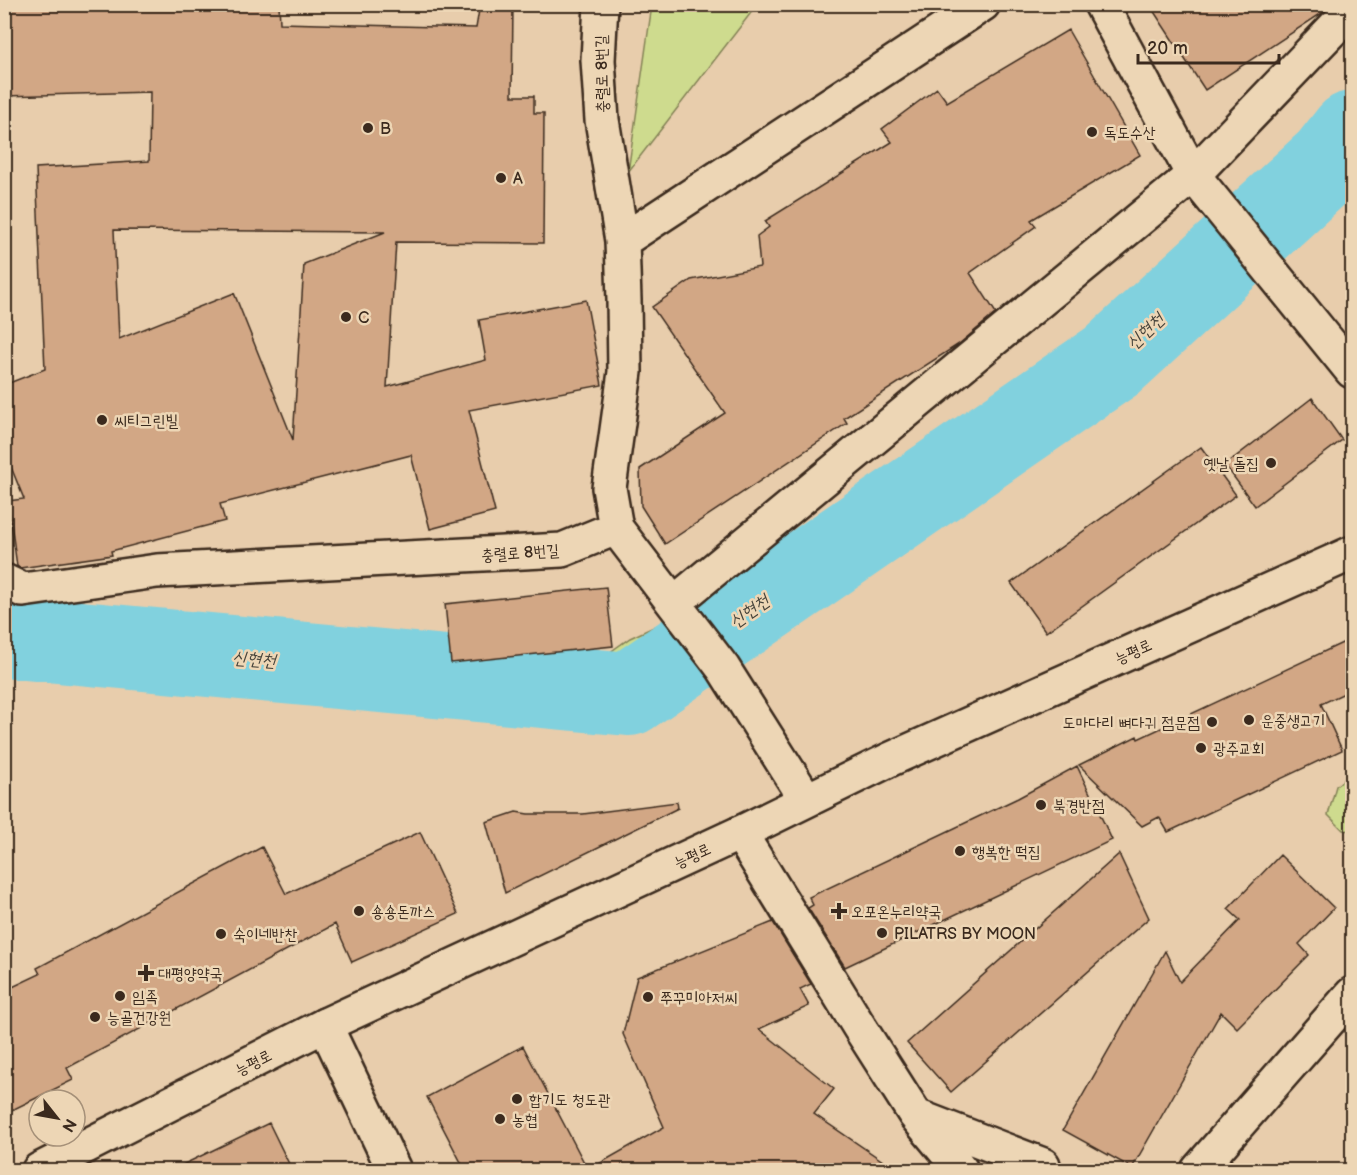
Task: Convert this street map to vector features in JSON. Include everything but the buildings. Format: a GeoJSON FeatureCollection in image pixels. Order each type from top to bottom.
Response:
{"type":"FeatureCollection","features":[{"type":"Feature","properties":{"kind":"street","name":"충렬로 8번길"},"geometry":{"type":"LineString","coordinates":[[4,581],[23,590],[157,571],[562,550],[616,528],[609,488],[625,372],[622,241],[602,120],[598,60],[601,4]]}},
{"type":"Feature","properties":{"kind":"street"},"geometry":{"type":"LineString","coordinates":[[622,241],[983,4]]}},
{"type":"Feature","properties":{"kind":"street"},"geometry":{"type":"LineString","coordinates":[[1101,4],[1203,186],[1348,364]]}},
{"type":"Feature","properties":{"kind":"street"},"geometry":{"type":"LineString","coordinates":[[679,610],[1203,186],[1353,9]]}},
{"type":"Feature","properties":{"kind":"street"},"geometry":{"type":"LineString","coordinates":[[616,528],[723,668],[806,799]]}},
{"type":"Feature","properties":{"kind":"street","name":"능평로"},"geometry":{"type":"LineString","coordinates":[[39,1170],[325,1025],[740,833],[891,759],[1353,553]]}},
{"type":"Feature","properties":{"kind":"street"},"geometry":{"type":"LineString","coordinates":[[740,833],[916,1116],[961,1170]]}},
{"type":"Feature","properties":{"kind":"street"},"geometry":{"type":"LineString","coordinates":[[1198,1170],[1353,994]]}},
{"type":"Feature","properties":{"kind":"street"},"geometry":{"type":"LineString","coordinates":[[325,1025],[394,1170]]}},
{"type":"Feature","properties":{"kind":"street"},"geometry":{"type":"LineString","coordinates":[[916,1116],[1043,1164]]}},
{"type":"Feature","properties":{"kind":"green space"},"geometry":{"type":"Polygon","coordinates":[[[652,5],[757,5],[628,172],[652,5]]]}},
{"type":"Feature","properties":{"kind":"green space"},"geometry":{"type":"Polygon","coordinates":[[[671,619],[687,650],[630,691],[364,666],[362,662],[453,667],[610,652],[630,638],[671,619]]]}},
{"type":"Feature","properties":{"kind":"green space"},"geometry":{"type":"Polygon","coordinates":[[[1352,773],[1352,831],[1343,830],[1328,815],[1336,786],[1352,773]]]}},
{"type":"Feature","properties":{"kind":"waterway","name":"신현천"},"geometry":{"type":"LineString","coordinates":[[4,636],[629,694],[1112,361],[1330,161],[1352,133]]}},
{"type":"Feature","properties":{"kind":"place","name":"B"},"geometry":{"type":"Point","coordinates":[368,128]}},
{"type":"Feature","properties":{"kind":"place","name":"독도수산"},"geometry":{"type":"Point","coordinates":[1092,132]}},
{"type":"Feature","properties":{"kind":"place","name":"A"},"geometry":{"type":"Point","coordinates":[501,178]}},
{"type":"Feature","properties":{"kind":"place","name":"C"},"geometry":{"type":"Point","coordinates":[346,317]}},
{"type":"Feature","properties":{"kind":"place","name":"씨티그린빌"},"geometry":{"type":"Point","coordinates":[102,420]}},
{"type":"Feature","properties":{"kind":"place","name":"옛날 돌집"},"geometry":{"type":"Point","coordinates":[1271,463]}},
{"type":"Feature","properties":{"kind":"place","name":"운중생고기"},"geometry":{"type":"Point","coordinates":[1249,720]}},
{"type":"Feature","properties":{"kind":"place","name":"도마다리 뼈다귀 점문점"},"geometry":{"type":"Point","coordinates":[1212,722]}},
{"type":"Feature","properties":{"kind":"place","name":"광주교회"},"geometry":{"type":"Point","coordinates":[1201,748]}},
{"type":"Feature","properties":{"kind":"place","name":"북경반점"},"geometry":{"type":"Point","coordinates":[1041,805]}},
{"type":"Feature","properties":{"kind":"place","name":"행복한 떡집"},"geometry":{"type":"Point","coordinates":[960,851]}},
{"type":"Feature","properties":{"kind":"place","name":"숑숑돈까스"},"geometry":{"type":"Point","coordinates":[359,911]}},
{"type":"Feature","properties":{"kind":"place","name":"오포온누리약국"},"geometry":{"type":"Point","coordinates":[839,911]}},
{"type":"Feature","properties":{"kind":"place","name":"PILATRS BY MOON"},"geometry":{"type":"Point","coordinates":[882,933]}},
{"type":"Feature","properties":{"kind":"place","name":"숙이네반찬"},"geometry":{"type":"Point","coordinates":[221,934]}},
{"type":"Feature","properties":{"kind":"place","name":"대평양약국"},"geometry":{"type":"Point","coordinates":[146,973]}},
{"type":"Feature","properties":{"kind":"place","name":"임족"},"geometry":{"type":"Point","coordinates":[120,996]}},
{"type":"Feature","properties":{"kind":"place","name":"쭈꾸미아저씨"},"geometry":{"type":"Point","coordinates":[648,997]}},
{"type":"Feature","properties":{"kind":"place","name":"능골건강원"},"geometry":{"type":"Point","coordinates":[95,1017]}},
{"type":"Feature","properties":{"kind":"place","name":"합기도 청도관"},"geometry":{"type":"Point","coordinates":[517,1099]}},
{"type":"Feature","properties":{"kind":"place","name":"농협"},"geometry":{"type":"Point","coordinates":[500,1119]}}]}
